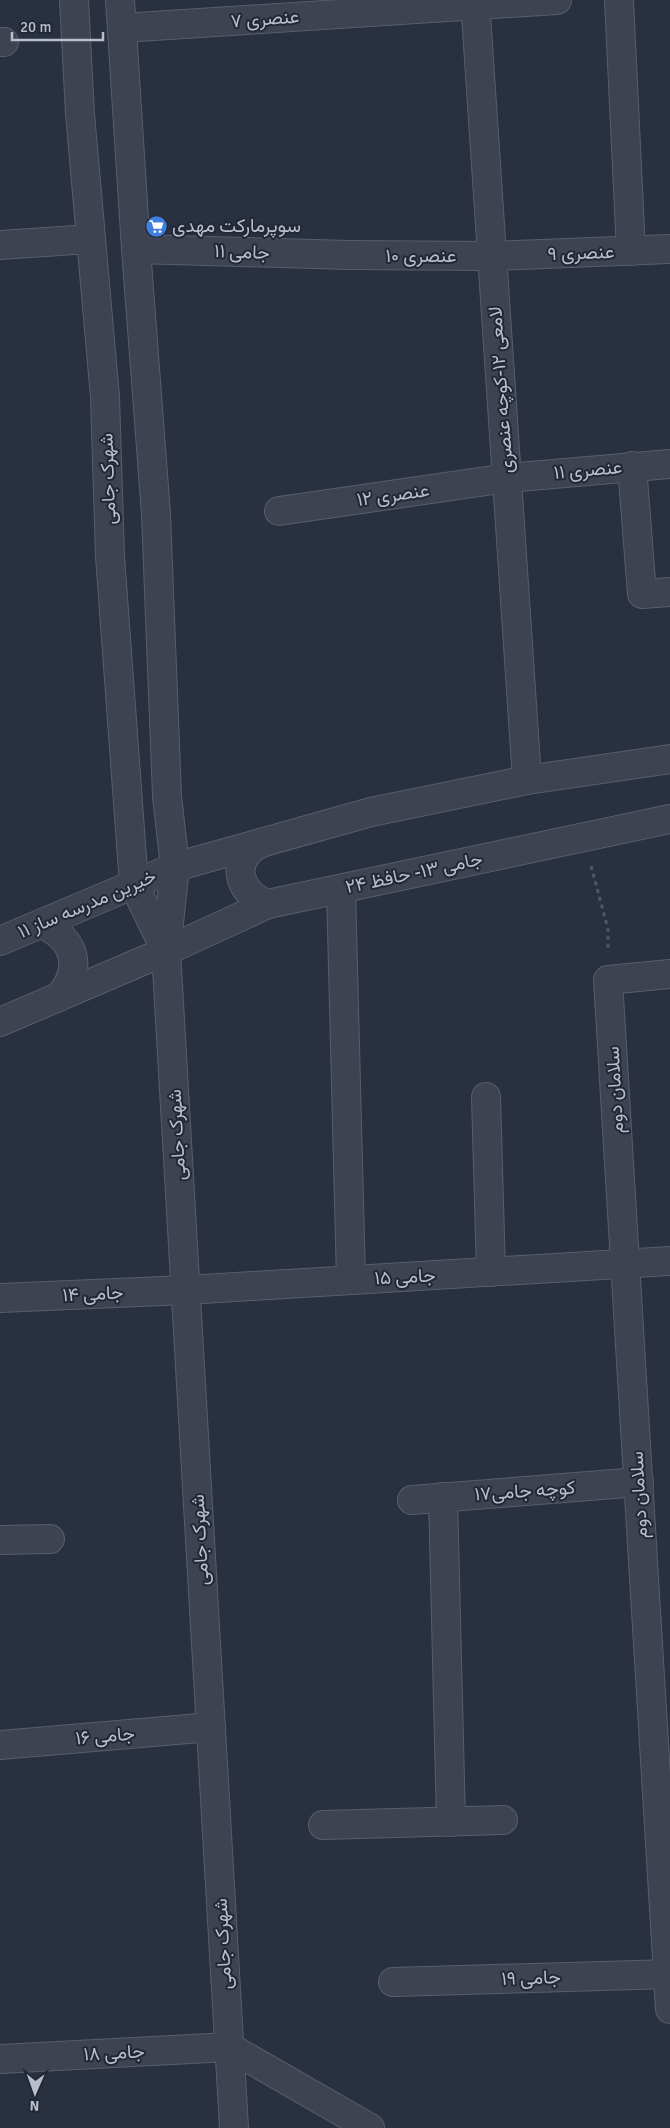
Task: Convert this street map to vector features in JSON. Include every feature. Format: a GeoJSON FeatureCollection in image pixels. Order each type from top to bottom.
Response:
{"type":"FeatureCollection","features":[{"type":"Feature","properties":{"kind":"street","name":"شهرک جامی"},"geometry":{"type":"LineString","coordinates":[[74,0],[90,239],[105,397],[110,556],[134,885],[166,951]]}},
{"type":"Feature","properties":{"kind":"street","name":"شهرک جامی"},"geometry":{"type":"LineString","coordinates":[[120,0],[136,250],[156,514],[167,796],[175,867],[166,951],[234,2128]]}},
{"type":"Feature","properties":{"kind":"street","name":"۷ عنصری"},"geometry":{"type":"LineString","coordinates":[[122,28],[340,7],[557,0]]}},
{"type":"Feature","properties":{"kind":"street"},"geometry":{"type":"LineString","coordinates":[[619,0],[631,251]]}},
{"type":"Feature","properties":{"kind":"street","name":"لامعی ۱۲-کوچه عنصری"},"geometry":{"type":"LineString","coordinates":[[475,3],[527,780]]}},
{"type":"Feature","properties":{"kind":"street"},"geometry":{"type":"LineString","coordinates":[[0,245],[90,239]]}},
{"type":"Feature","properties":{"kind":"street","name":"۹ عنصری"},"geometry":{"type":"LineString","coordinates":[[492,256],[670,249]]}},
{"type":"Feature","properties":{"kind":"street","name":"۱۱ جامی"},"geometry":{"type":"LineString","coordinates":[[136,250],[349,255]]}},
{"type":"Feature","properties":{"kind":"street","name":"۱۰ عنصری"},"geometry":{"type":"LineString","coordinates":[[349,255],[492,256]]}},
{"type":"Feature","properties":{"kind":"street","name":"۱۱ عنصری"},"geometry":{"type":"LineString","coordinates":[[507,478],[670,464]]}},
{"type":"Feature","properties":{"kind":"street"},"geometry":{"type":"LineString","coordinates":[[632,466],[642,594],[670,592]]}},
{"type":"Feature","properties":{"kind":"street","name":"۱۲ عنصری"},"geometry":{"type":"LineString","coordinates":[[279,511],[507,478]]}},
{"type":"Feature","properties":{"kind":"street"},"geometry":{"type":"LineString","coordinates":[[175,867],[371,812],[527,780],[670,759]]}},
{"type":"Feature","properties":{"kind":"street","name":"جامی ۱۳- حافظ ۲۴"},"geometry":{"type":"LineString","coordinates":[[0,1022],[166,951],[268,904],[670,819]]}},
{"type":"Feature","properties":{"kind":"street"},"geometry":{"type":"LineString","coordinates":[[261,843],[247,854],[241,872],[242,883],[248,893],[257,900],[268,904]]}},
{"type":"Feature","properties":{"kind":"street","name":"۱۱ خیرین مدرسه ساز"},"geometry":{"type":"LineString","coordinates":[[0,941],[175,867]]}},
{"type":"Feature","properties":{"kind":"street"},"geometry":{"type":"LineString","coordinates":[[341,889],[351,1280]]}},
{"type":"Feature","properties":{"kind":"street"},"geometry":{"type":"LineString","coordinates":[[41,924],[53,929],[63,937],[70,948],[73,960],[71,980],[59,997]]}},
{"type":"Feature","properties":{"kind":"street"},"geometry":{"type":"LineString","coordinates":[[608,980],[670,974]]}},
{"type":"Feature","properties":{"kind":"street","name":"سلامان دوم"},"geometry":{"type":"LineString","coordinates":[[608,980],[639,1482],[662,1741],[670,2009]]}},
{"type":"Feature","properties":{"kind":"street"},"geometry":{"type":"LineString","coordinates":[[486,1097],[491,1272]]}},
{"type":"Feature","properties":{"kind":"street","name":"۱۵ جامی"},"geometry":{"type":"LineString","coordinates":[[186,1290],[670,1261]]}},
{"type":"Feature","properties":{"kind":"street","name":"۱۴ جامی"},"geometry":{"type":"LineString","coordinates":[[0,1298],[186,1290]]}},
{"type":"Feature","properties":{"kind":"street","name":"کوچه جامی۱۷"},"geometry":{"type":"LineString","coordinates":[[412,1500],[639,1482]]}},
{"type":"Feature","properties":{"kind":"street"},"geometry":{"type":"LineString","coordinates":[[443,1497],[451,1822]]}},
{"type":"Feature","properties":{"kind":"street"},"geometry":{"type":"LineString","coordinates":[[0,1540],[50,1539]]}},
{"type":"Feature","properties":{"kind":"street","name":"۱۶ جامی"},"geometry":{"type":"LineString","coordinates":[[0,1745],[211,1727]]}},
{"type":"Feature","properties":{"kind":"street"},"geometry":{"type":"LineString","coordinates":[[323,1825],[503,1820]]}},
{"type":"Feature","properties":{"kind":"street","name":"۱۹ جامی"},"geometry":{"type":"LineString","coordinates":[[392,1982],[669,1974]]}},
{"type":"Feature","properties":{"kind":"street"},"geometry":{"type":"LineString","coordinates":[[229,2047],[370,2128]]}},
{"type":"Feature","properties":{"kind":"street","name":"۱۸ جامی"},"geometry":{"type":"LineString","coordinates":[[0,2059],[229,2047]]}},
{"type":"Feature","properties":{"kind":"path"},"geometry":{"type":"LineString","coordinates":[[584,836],[608,929],[608,980]]}},
{"type":"Feature","properties":{"kind":"place","name":"سوپرمارکت مهدی"},"geometry":{"type":"Point","coordinates":[156,226]}}]}
